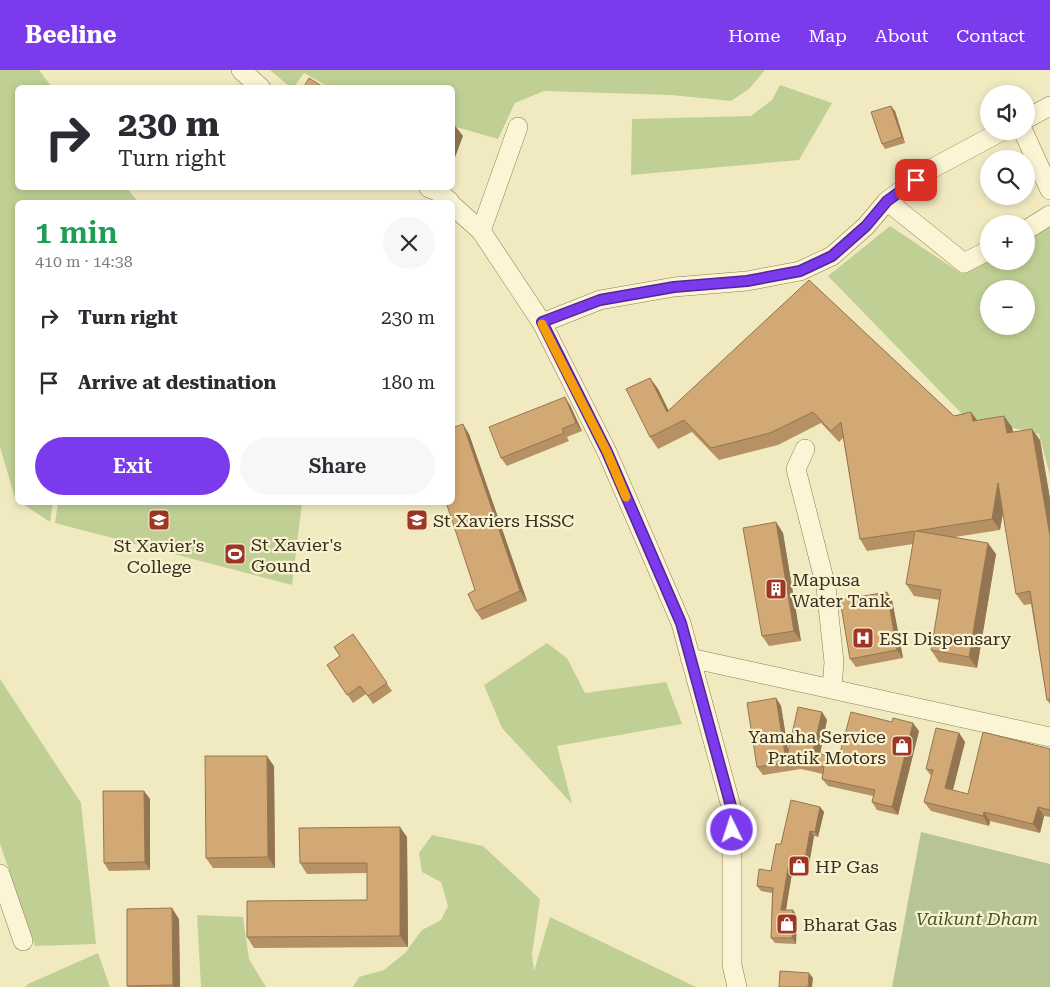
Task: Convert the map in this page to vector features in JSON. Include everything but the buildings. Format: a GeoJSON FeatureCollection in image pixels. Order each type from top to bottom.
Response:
{"type":"FeatureCollection","features":[{"type":"Feature","properties":{"kind":"street"},"geometry":{"type":"LineString","coordinates":[[241,70],[258,85]]}},
{"type":"Feature","properties":{"kind":"street"},"geometry":{"type":"LineString","coordinates":[[1035,114],[1050,106]]}},
{"type":"Feature","properties":{"kind":"street"},"geometry":{"type":"LineString","coordinates":[[481,231],[518,126]]}},
{"type":"Feature","properties":{"kind":"street"},"geometry":{"type":"LineString","coordinates":[[542,322],[600,300],[674,287],[747,281],[800,271],[832,256],[866,226],[887,201],[931,169],[985,140]]}},
{"type":"Feature","properties":{"kind":"street"},"geometry":{"type":"LineString","coordinates":[[1027,140],[1050,190]]}},
{"type":"Feature","properties":{"kind":"street"},"geometry":{"type":"LineString","coordinates":[[434,190],[447,200]]}},
{"type":"Feature","properties":{"kind":"street"},"geometry":{"type":"LineString","coordinates":[[887,201],[964,263],[980,255]]}},
{"type":"Feature","properties":{"kind":"street"},"geometry":{"type":"LineString","coordinates":[[455,208],[481,231],[542,322],[607,452],[681,623],[732,810],[732,965],[737,987]]}},
{"type":"Feature","properties":{"kind":"street"},"geometry":{"type":"LineString","coordinates":[[1035,224],[1050,215]]}},
{"type":"Feature","properties":{"kind":"street"},"geometry":{"type":"LineString","coordinates":[[805,449],[796,469],[826,586],[834,662],[832,688]]}},
{"type":"Feature","properties":{"kind":"street"},"geometry":{"type":"LineString","coordinates":[[690,658],[832,688],[1050,738]]}},
{"type":"Feature","properties":{"kind":"street"},"geometry":{"type":"LineString","coordinates":[[0,874],[23,941]]}},
{"type":"Feature","properties":{"kind":"green space"},"geometry":{"type":"Polygon","coordinates":[[[0,70],[39,70],[50,85],[15,85],[15,190],[129,190],[136,200],[15,200],[15,498],[0,447],[0,70]]]}},
{"type":"Feature","properties":{"kind":"green space"},"geometry":{"type":"Polygon","coordinates":[[[270,70],[765,70],[749,89],[731,101],[671,95],[544,91],[515,103],[498,139],[455,127],[455,85],[325,85],[304,73],[295,85],[288,85],[270,70]]]}},
{"type":"Feature","properties":{"kind":"green space"},"geometry":{"type":"Polygon","coordinates":[[[780,85],[832,103],[799,160],[631,175],[632,119],[751,116],[772,100],[780,85]]]}},
{"type":"Feature","properties":{"kind":"green space"},"geometry":{"type":"Polygon","coordinates":[[[890,226],[962,274],[980,264],[980,270],[1035,270],[1035,234],[1050,226],[1050,476],[1039,434],[964,416],[828,276],[890,226]]]}},
{"type":"Feature","properties":{"kind":"green space"},"geometry":{"type":"Polygon","coordinates":[[[24,505],[53,505],[50,522],[24,505]]]}},
{"type":"Feature","properties":{"kind":"green space","name":"St Xavier's Gound"},"geometry":{"type":"Polygon","coordinates":[[[58,505],[302,505],[292,585],[55,523],[58,505]]]}},
{"type":"Feature","properties":{"kind":"green space"},"geometry":{"type":"Polygon","coordinates":[[[547,643],[567,658],[585,693],[666,682],[682,724],[557,746],[572,804],[502,728],[484,685],[547,643]]]}},
{"type":"Feature","properties":{"kind":"green space"},"geometry":{"type":"Polygon","coordinates":[[[0,679],[81,803],[96,944],[35,946],[0,844],[0,679]]]}},
{"type":"Feature","properties":{"kind":"green space","name":"Vaikunt Dham"},"geometry":{"type":"Polygon","coordinates":[[[921,832],[1050,864],[1050,987],[892,987],[921,832]]]}},
{"type":"Feature","properties":{"kind":"green space"},"geometry":{"type":"Polygon","coordinates":[[[432,835],[483,846],[540,899],[532,954],[534,971],[550,917],[696,987],[353,987],[359,977],[384,970],[405,953],[422,930],[441,920],[448,906],[441,882],[422,872],[419,853],[432,835]]]}},
{"type":"Feature","properties":{"kind":"green space"},"geometry":{"type":"Polygon","coordinates":[[[197,915],[243,917],[249,959],[266,987],[201,987],[197,915]]]}},
{"type":"Feature","properties":{"kind":"green space"},"geometry":{"type":"Polygon","coordinates":[[[98,953],[110,987],[25,987],[28,984],[98,953]]]}},
{"type":"Feature","properties":{"kind":"slow traffic"},"geometry":{"type":"LineString","coordinates":[[542,324],[607,452],[626,497]]}},
{"type":"Feature","properties":{"kind":"place","name":"St Xavier's College"},"geometry":{"type":"Point","coordinates":[159,520]}},
{"type":"Feature","properties":{"kind":"place","name":"St Xaviers HSSC"},"geometry":{"type":"Point","coordinates":[417,520]}},
{"type":"Feature","properties":{"kind":"place","name":"St Xavier's Gound"},"geometry":{"type":"Point","coordinates":[235,554]}},
{"type":"Feature","properties":{"kind":"place","name":"Mapusa Water Tank"},"geometry":{"type":"Point","coordinates":[776,589]}},
{"type":"Feature","properties":{"kind":"place","name":"ESI Dispensary"},"geometry":{"type":"Point","coordinates":[863,638]}},
{"type":"Feature","properties":{"kind":"place","name":"Yamaha Service Pratik Motors"},"geometry":{"type":"Point","coordinates":[902,746]}},
{"type":"Feature","properties":{"kind":"place","name":"HP Gas"},"geometry":{"type":"Point","coordinates":[799,866]}},
{"type":"Feature","properties":{"kind":"place","name":"Bharat Gas"},"geometry":{"type":"Point","coordinates":[787,924]}},
{"type":"Feature","properties":{"kind":"route"},"geometry":{"type":"LineString","coordinates":[[732,830],[732,810],[681,623],[607,452],[542,322],[600,300],[674,287],[747,281],[800,271],[832,256],[866,226],[887,201],[916,180]]}}]}
